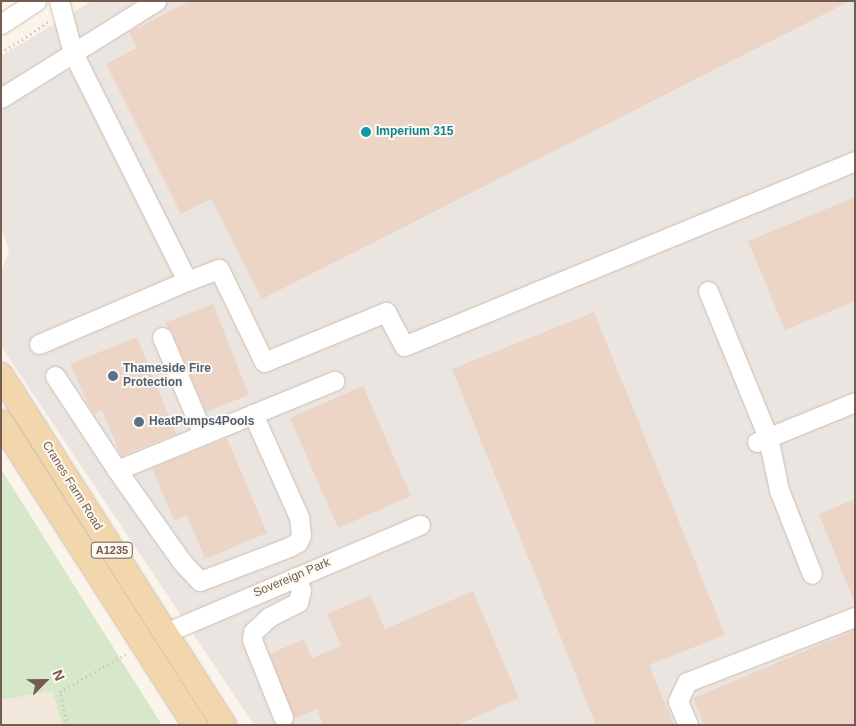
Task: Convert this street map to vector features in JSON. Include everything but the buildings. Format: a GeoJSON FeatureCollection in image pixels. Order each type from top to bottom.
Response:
{"type":"FeatureCollection","features":[{"type":"Feature","properties":{"kind":"main road","name":"Cranes Farm Road"},"geometry":{"type":"LineString","coordinates":[[1,374],[224,725]]}},
{"type":"Feature","properties":{"kind":"main road","name":"Cranes Farm Road"},"geometry":{"type":"LineString","coordinates":[[1,422],[195,725]]}},
{"type":"Feature","properties":{"kind":"street"},"geometry":{"type":"LineString","coordinates":[[1,24],[36,1]]}},
{"type":"Feature","properties":{"kind":"street"},"geometry":{"type":"LineString","coordinates":[[1,98],[156,1]]}},
{"type":"Feature","properties":{"kind":"street"},"geometry":{"type":"LineString","coordinates":[[60,7],[73,53],[187,281]]}},
{"type":"Feature","properties":{"kind":"street"},"geometry":{"type":"LineString","coordinates":[[39,344],[219,269],[264,362],[386,312],[404,346],[855,161]]}},
{"type":"Feature","properties":{"kind":"street"},"geometry":{"type":"LineString","coordinates":[[708,291],[763,439],[779,490],[812,574]]}},
{"type":"Feature","properties":{"kind":"street"},"geometry":{"type":"LineString","coordinates":[[162,337],[203,434]]}},
{"type":"Feature","properties":{"kind":"street"},"geometry":{"type":"LineString","coordinates":[[56,376],[117,470],[200,581],[213,611]]}},
{"type":"Feature","properties":{"kind":"street"},"geometry":{"type":"LineString","coordinates":[[117,470],[334,381]]}},
{"type":"Feature","properties":{"kind":"street"},"geometry":{"type":"LineString","coordinates":[[763,439],[855,402]]}},
{"type":"Feature","properties":{"kind":"street"},"geometry":{"type":"LineString","coordinates":[[200,581],[289,547],[298,542],[301,535],[300,517],[253,414]]}},
{"type":"Feature","properties":{"kind":"street","name":"Sovereign Park"},"geometry":{"type":"LineString","coordinates":[[165,633],[420,524]]}},
{"type":"Feature","properties":{"kind":"street"},"geometry":{"type":"LineString","coordinates":[[283,718],[252,640],[252,632],[263,621],[298,602],[301,590],[295,577]]}},
{"type":"Feature","properties":{"kind":"street"},"geometry":{"type":"LineString","coordinates":[[688,725],[678,701],[688,682],[855,617]]}},
{"type":"Feature","properties":{"kind":"path"},"geometry":{"type":"LineString","coordinates":[[1,53],[60,7]]}},
{"type":"Feature","properties":{"kind":"path"},"geometry":{"type":"LineString","coordinates":[[68,725],[60,692],[144,644]]}},
{"type":"Feature","properties":{"kind":"shaded area"},"geometry":{"type":"Polygon","coordinates":[[[92,1],[855,1],[855,725],[254,725],[1,346],[1,272],[9,250],[1,228],[1,56],[92,1]]]}},
{"type":"Feature","properties":{"kind":"shaded area"},"geometry":{"type":"Polygon","coordinates":[[[52,691],[63,725],[1,725],[1,700],[52,691]]]}},
{"type":"Feature","properties":{"kind":"green space"},"geometry":{"type":"Polygon","coordinates":[[[1,469],[162,725],[63,725],[52,691],[1,700],[1,469]]]}},
{"type":"Feature","properties":{"kind":"place","name":"Imperium 315"},"geometry":{"type":"Point","coordinates":[366,132]}},
{"type":"Feature","properties":{"kind":"place","name":"Thameside Fire Protection"},"geometry":{"type":"Point","coordinates":[113,376]}},
{"type":"Feature","properties":{"kind":"place","name":"HeatPumps4Pools"},"geometry":{"type":"Point","coordinates":[139,422]}}]}
